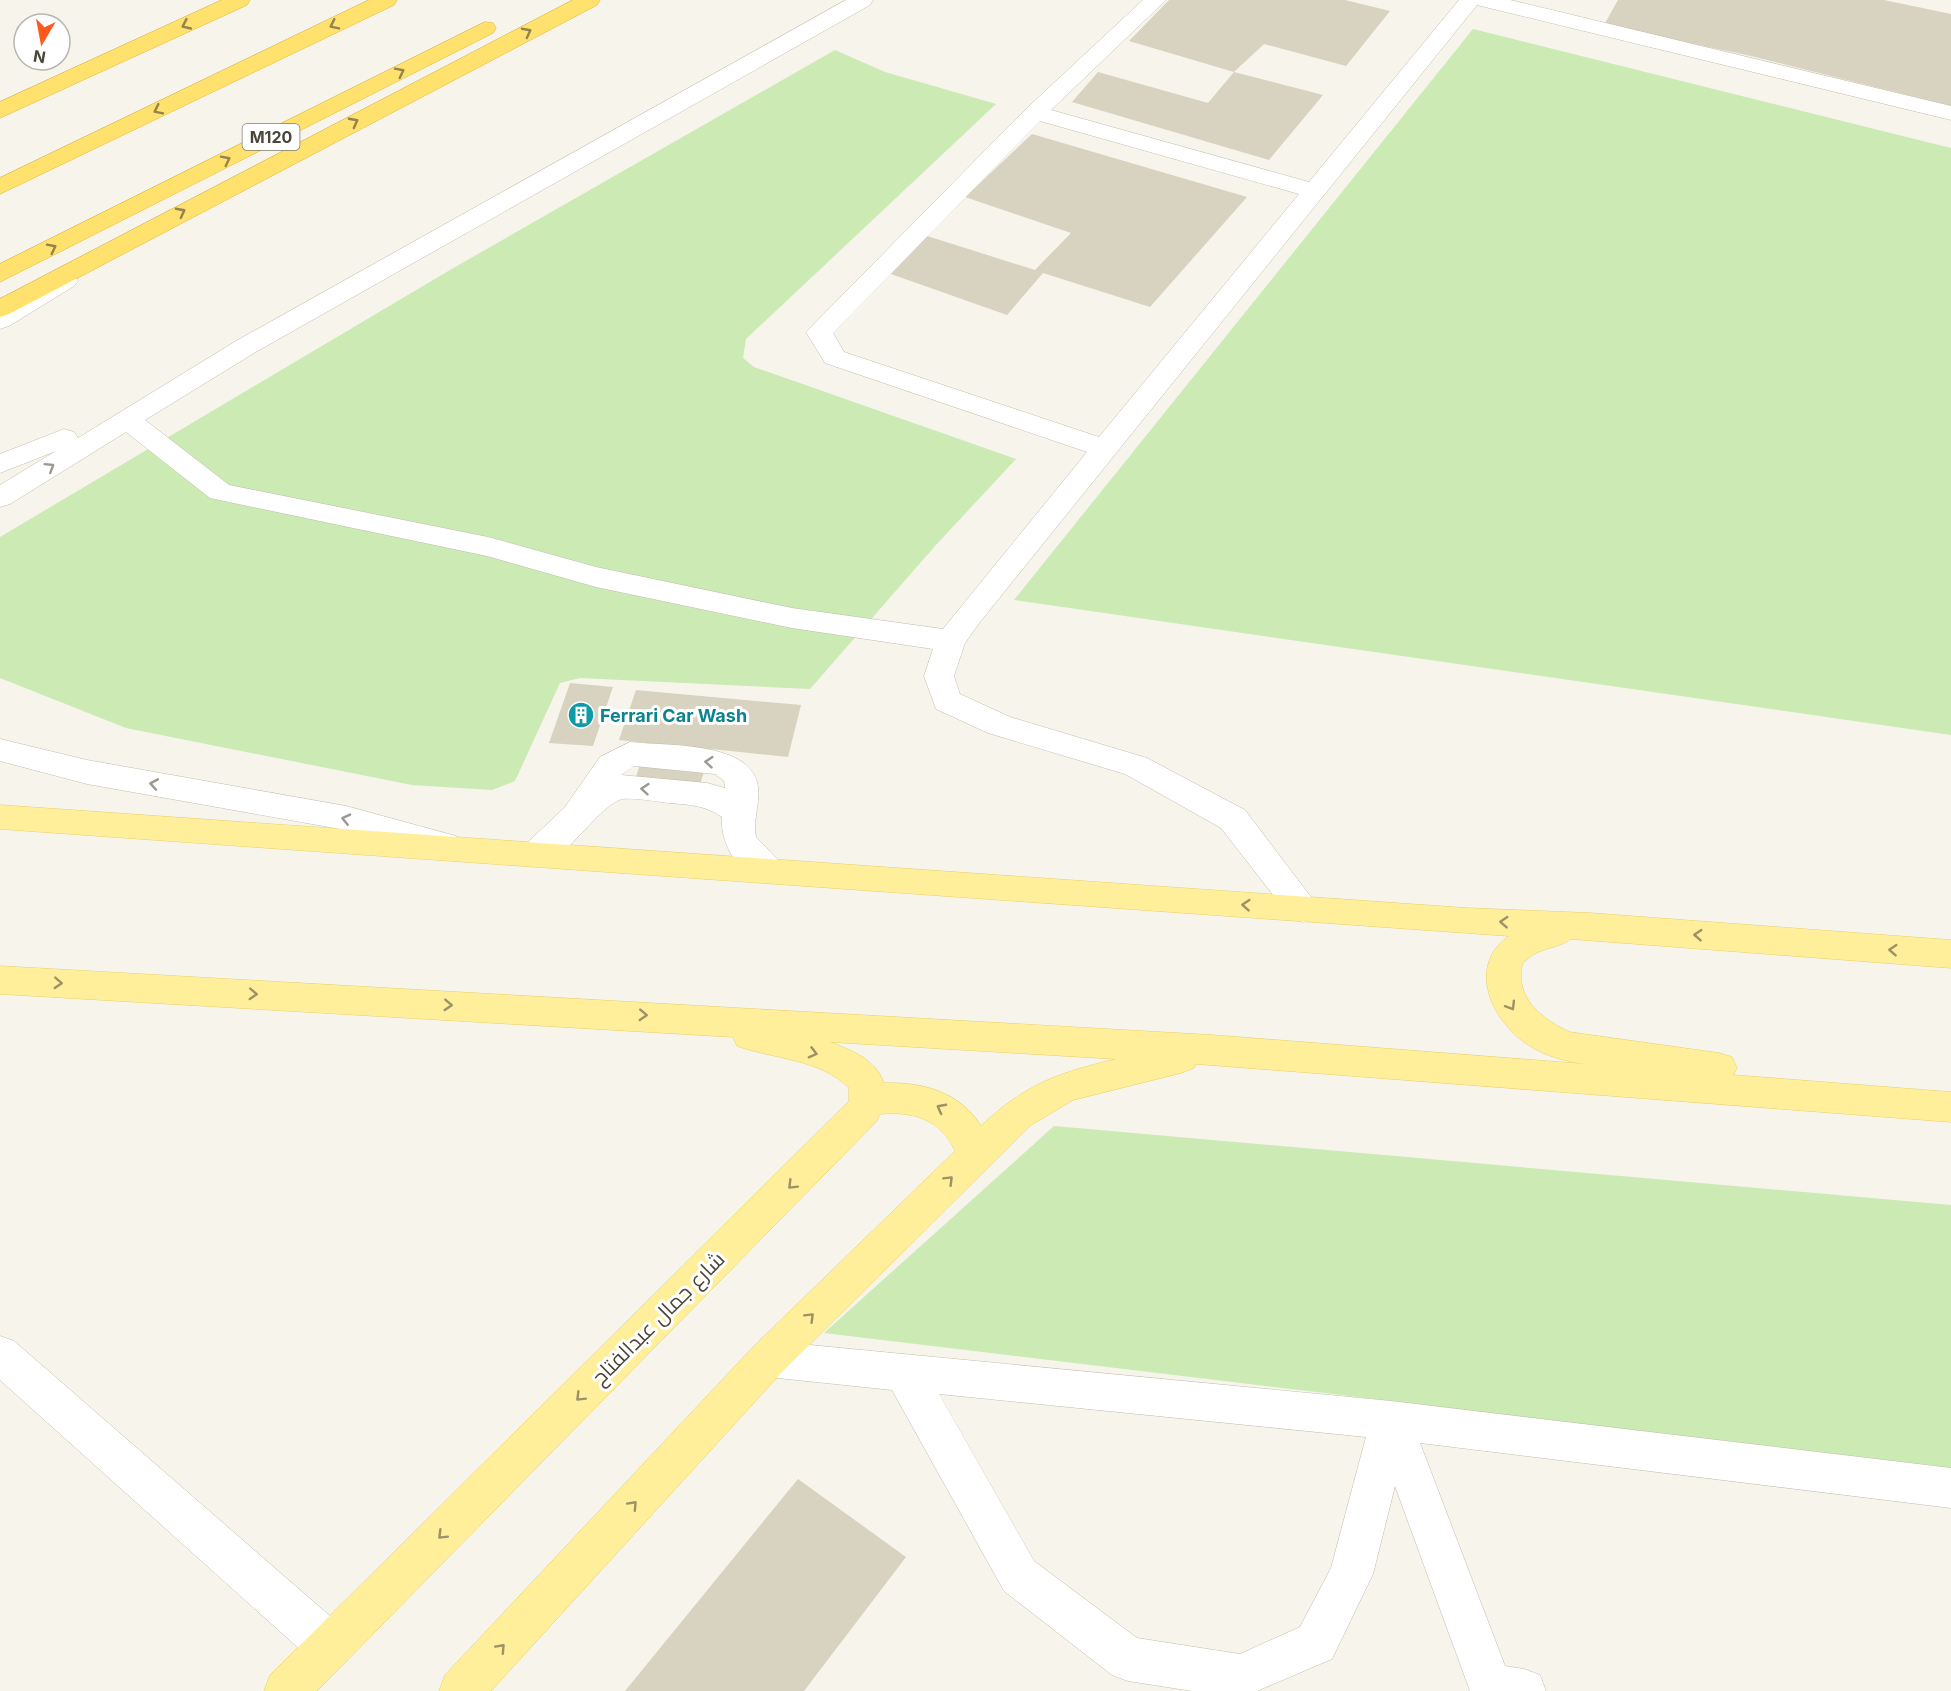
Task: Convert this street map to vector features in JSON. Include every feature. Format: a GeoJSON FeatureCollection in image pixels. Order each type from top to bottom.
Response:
{"type":"FeatureCollection","features":[{"type":"Feature","properties":{"kind":"highway"},"geometry":{"type":"LineString","coordinates":[[0,111],[239,0]]}},
{"type":"Feature","properties":{"kind":"highway"},"geometry":{"type":"LineString","coordinates":[[0,186],[386,0]]}},
{"type":"Feature","properties":{"kind":"highway"},"geometry":{"type":"LineString","coordinates":[[0,309],[589,0]]}},
{"type":"Feature","properties":{"kind":"highway","name":"M120"},"geometry":{"type":"LineString","coordinates":[[0,274],[510,16]]}},
{"type":"Feature","properties":{"kind":"main road"},"geometry":{"type":"LineString","coordinates":[[0,817],[1303,909],[1590,926],[1951,954]]}},
{"type":"Feature","properties":{"kind":"main road"},"geometry":{"type":"LineString","coordinates":[[1590,926],[1533,936],[1512,951],[1503,969],[1503,988],[1510,1007],[1526,1026],[1550,1041],[1573,1048],[1778,1077],[1905,1103]]}},
{"type":"Feature","properties":{"kind":"main road"},"geometry":{"type":"LineString","coordinates":[[0,980],[675,1017],[1212,1050],[1951,1107]]}},
{"type":"Feature","properties":{"kind":"main road"},"geometry":{"type":"LineString","coordinates":[[675,1017],[838,1059],[864,1077],[869,1093],[867,1100],[902,1098],[941,1106],[964,1128],[975,1153]]}},
{"type":"Feature","properties":{"kind":"main road"},"geometry":{"type":"LineString","coordinates":[[461,1691],[768,1359],[975,1153],[1018,1114],[1064,1087],[1212,1050]]}},
{"type":"Feature","properties":{"kind":"main road","name":"شارع جمال عبدالفتاح"},"geometry":{"type":"LineString","coordinates":[[286,1691],[839,1137],[863,1111],[867,1100]]}},
{"type":"Feature","properties":{"kind":"street"},"geometry":{"type":"LineString","coordinates":[[0,498],[245,347],[862,0]]}},
{"type":"Feature","properties":{"kind":"street"},"geometry":{"type":"LineString","coordinates":[[1105,448],[834,357],[819,332],[1035,114],[1155,0]]}},
{"type":"Feature","properties":{"kind":"street"},"geometry":{"type":"LineString","coordinates":[[1303,909],[1233,819],[1136,766],[999,725],[947,701],[939,676],[951,641],[969,615],[1470,0]]}},
{"type":"Feature","properties":{"kind":"street"},"geometry":{"type":"LineString","coordinates":[[1483,0],[1586,16],[1951,113]]}},
{"type":"Feature","properties":{"kind":"street"},"geometry":{"type":"LineString","coordinates":[[1035,114],[1314,191]]}},
{"type":"Feature","properties":{"kind":"street"},"geometry":{"type":"LineString","coordinates":[[0,321],[146,231]]}},
{"type":"Feature","properties":{"kind":"street"},"geometry":{"type":"LineString","coordinates":[[0,464],[35,452],[245,347]]}},
{"type":"Feature","properties":{"kind":"street"},"geometry":{"type":"LineString","coordinates":[[127,420],[220,492],[488,547],[596,577],[792,618],[951,641]]}},
{"type":"Feature","properties":{"kind":"street"},"geometry":{"type":"LineString","coordinates":[[0,750],[87,772],[346,818],[463,850]]}},
{"type":"Feature","properties":{"kind":"street"},"geometry":{"type":"LineString","coordinates":[[536,855],[579,814],[606,771],[617,759],[630,754],[720,763],[733,767],[741,778],[737,830],[742,846],[768,871]]}},
{"type":"Feature","properties":{"kind":"street"},"geometry":{"type":"LineString","coordinates":[[0,1353],[330,1647]]}},
{"type":"Feature","properties":{"kind":"street"},"geometry":{"type":"LineString","coordinates":[[768,1359],[1391,1419],[1951,1488]]}},
{"type":"Feature","properties":{"kind":"street"},"geometry":{"type":"LineString","coordinates":[[904,1372],[1019,1576],[1128,1659],[1240,1676],[1316,1643],[1351,1574],[1391,1419]]}},
{"type":"Feature","properties":{"kind":"street"},"geometry":{"type":"LineString","coordinates":[[1391,1419],[1503,1690]]}},
{"type":"Feature","properties":{"kind":"green space"},"geometry":{"type":"Polygon","coordinates":[[[1473,29],[1951,148],[1951,735],[1014,600],[1473,29]]]}},
{"type":"Feature","properties":{"kind":"green space"},"geometry":{"type":"Polygon","coordinates":[[[835,50],[885,72],[996,104],[746,339],[743,358],[754,367],[1016,459],[935,546],[810,689],[580,678],[560,683],[515,781],[492,790],[412,785],[126,728],[0,678],[0,537],[450,270],[835,50]]]}},
{"type":"Feature","properties":{"kind":"green space"},"geometry":{"type":"Polygon","coordinates":[[[1054,1126],[1951,1205],[1951,1468],[824,1333],[1054,1126]]]}},
{"type":"Feature","properties":{"kind":"building"},"geometry":{"type":"Polygon","coordinates":[[[1169,0],[1345,0],[1390,11],[1346,66],[1264,44],[1234,72],[1129,41],[1169,0]]]}},
{"type":"Feature","properties":{"kind":"building"},"geometry":{"type":"Polygon","coordinates":[[[1618,0],[1884,0],[1951,14],[1951,106],[1751,56],[1604,25],[1618,0]]]}},
{"type":"Feature","properties":{"kind":"building"},"geometry":{"type":"Polygon","coordinates":[[[1098,72],[1208,103],[1234,72],[1323,95],[1269,160],[1072,102],[1098,72]]]}},
{"type":"Feature","properties":{"kind":"building"},"geometry":{"type":"Polygon","coordinates":[[[1032,134],[1247,197],[1150,307],[1043,273],[1007,315],[888,273],[924,235],[1035,270],[1071,233],[965,197],[1032,134]]]}},
{"type":"Feature","properties":{"kind":"building","name":"Ferrari Car Wash"},"geometry":{"type":"Polygon","coordinates":[[[570,683],[613,687],[593,746],[549,743],[570,683]]]}},
{"type":"Feature","properties":{"kind":"building"},"geometry":{"type":"Polygon","coordinates":[[[636,690],[801,705],[788,757],[711,749],[695,801],[630,795],[647,743],[619,740],[636,690]]]}},
{"type":"Feature","properties":{"kind":"building"},"geometry":{"type":"Polygon","coordinates":[[[798,1479],[906,1557],[804,1691],[625,1691],[798,1479]]]}},
{"type":"Feature","properties":{"kind":"place","name":"Ferrari Car Wash"},"geometry":{"type":"Point","coordinates":[581,715]}}]}
